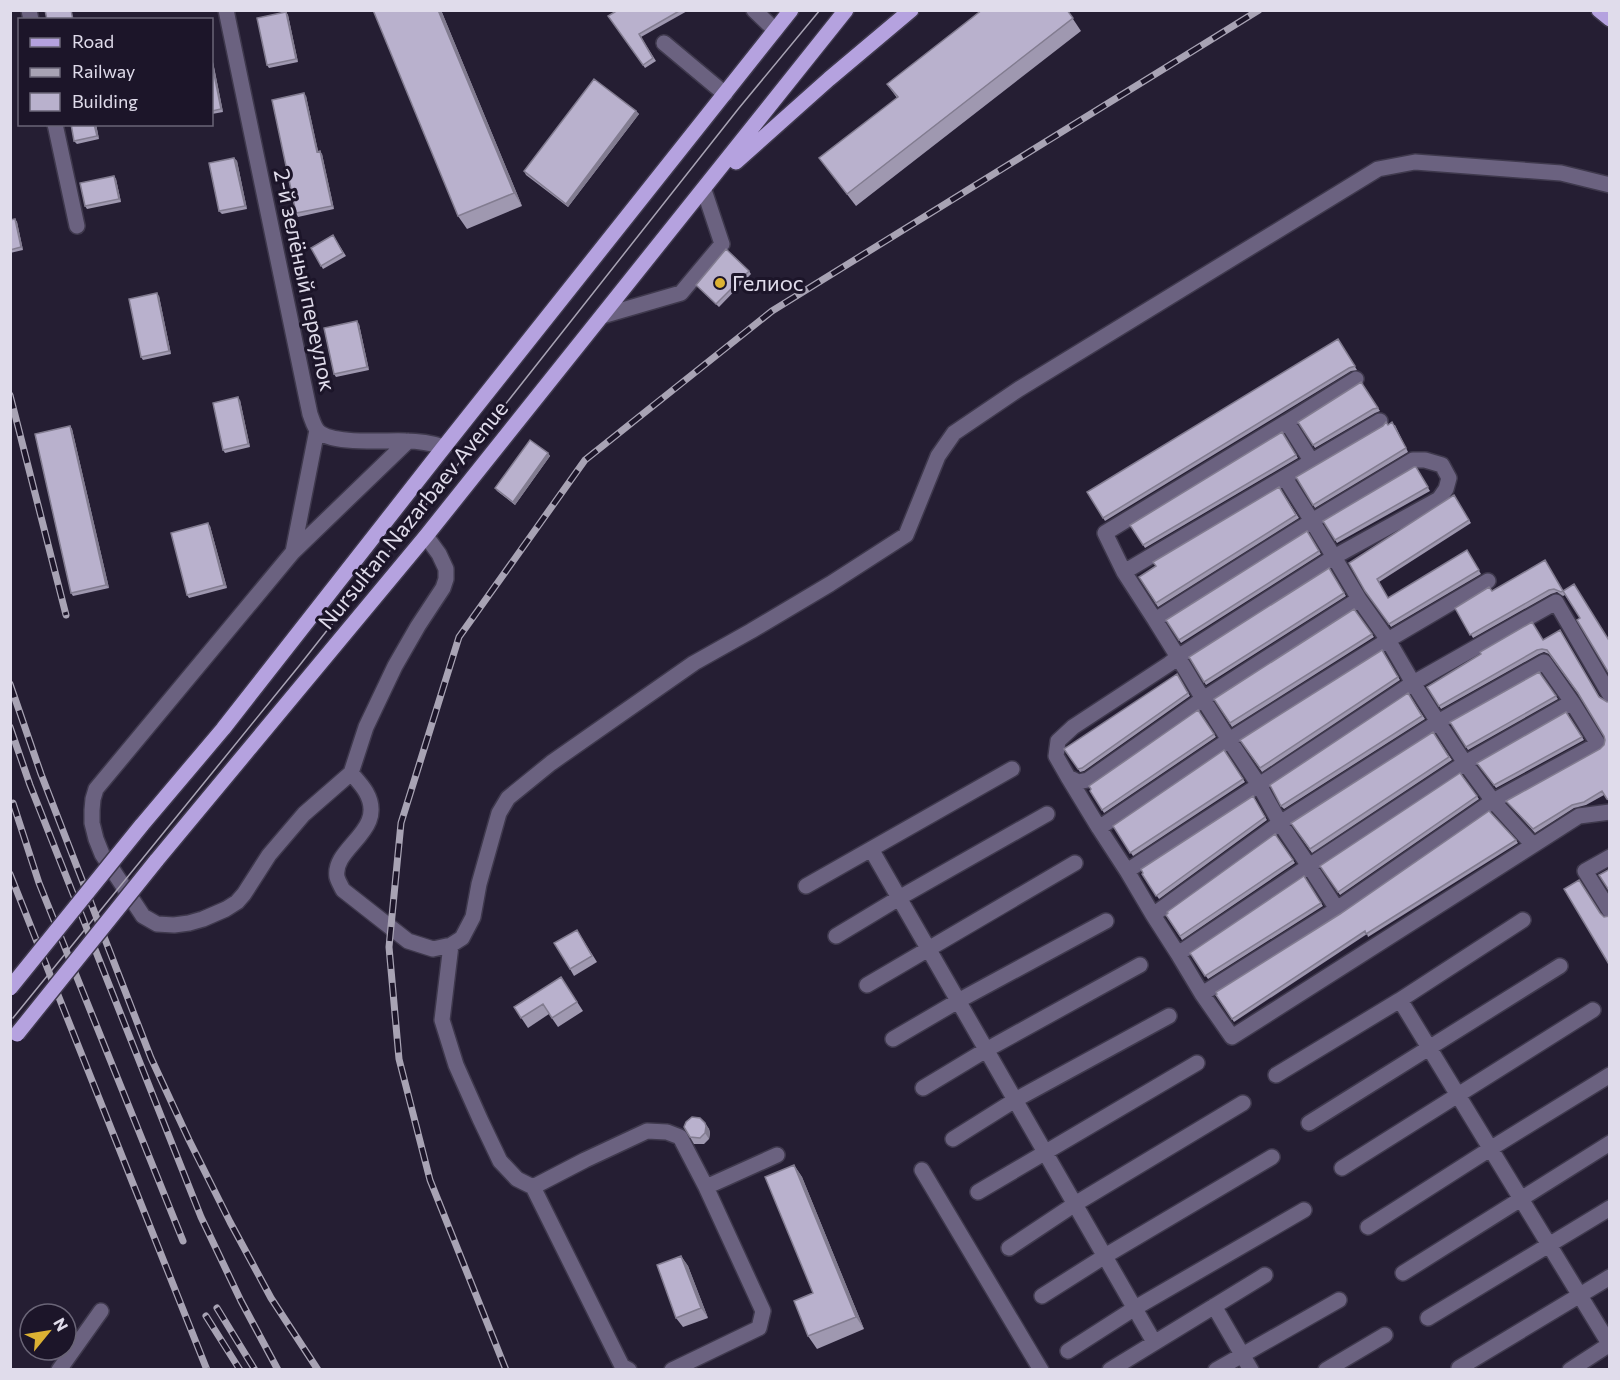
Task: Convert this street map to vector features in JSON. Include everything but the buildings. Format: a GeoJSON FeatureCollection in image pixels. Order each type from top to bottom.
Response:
{"type":"FeatureCollection","features":[{"type":"Feature","properties":{"kind":"main road","name":"Nursultan Nazarbaev Avenue"},"geometry":{"type":"LineString","coordinates":[[10,988],[223,729],[791,10]]}},
{"type":"Feature","properties":{"kind":"main road","name":"Nursultan Nazarbaev Avenue"},"geometry":{"type":"LineString","coordinates":[[14,1039],[156,861],[426,536],[846,10]]}},
{"type":"Feature","properties":{"kind":"main road"},"geometry":{"type":"LineString","coordinates":[[704,190],[911,10]]}},
{"type":"Feature","properties":{"kind":"main road"},"geometry":{"type":"LineString","coordinates":[[1599,10],[1610,19]]}},
{"type":"Feature","properties":{"kind":"street","name":"2-й зелёный переулок"},"geometry":{"type":"LineString","coordinates":[[226,10],[310,414],[317,430]]}},
{"type":"Feature","properties":{"kind":"street"},"geometry":{"type":"LineString","coordinates":[[754,10],[775,30]]}},
{"type":"Feature","properties":{"kind":"street"},"geometry":{"type":"LineString","coordinates":[[664,43],[725,94]]}},
{"type":"Feature","properties":{"kind":"street"},"geometry":{"type":"LineString","coordinates":[[55,126],[77,226]]}},
{"type":"Feature","properties":{"kind":"street"},"geometry":{"type":"LineString","coordinates":[[351,773],[367,793],[365,808],[369,824],[338,863],[337,878],[344,890],[408,941],[433,949],[451,945],[462,938],[473,917],[479,884],[499,813],[508,798],[551,763],[694,663],[830,584],[906,535],[938,456],[954,433],[1019,389],[1378,169],[1416,162],[1561,173],[1610,185]]}},
{"type":"Feature","properties":{"kind":"street"},"geometry":{"type":"LineString","coordinates":[[602,316],[681,293],[722,244],[704,190]]}},
{"type":"Feature","properties":{"kind":"street"},"geometry":{"type":"LineString","coordinates":[[1337,909],[1280,823],[1259,785],[1124,572],[1105,533],[1356,379]]}},
{"type":"Feature","properties":{"kind":"street"},"geometry":{"type":"LineString","coordinates":[[1124,572],[1380,421]]}},
{"type":"Feature","properties":{"kind":"street"},"geometry":{"type":"LineString","coordinates":[[1287,422],[1312,462]]}},
{"type":"Feature","properties":{"kind":"street"},"geometry":{"type":"LineString","coordinates":[[293,552],[317,430],[329,437],[341,440],[426,442],[444,447]]}},
{"type":"Feature","properties":{"kind":"street"},"geometry":{"type":"LineString","coordinates":[[408,441],[293,552],[102,781],[93,799],[92,810],[96,839],[102,854],[143,916],[157,924],[189,923],[226,909],[237,902],[268,855],[304,814],[351,773],[366,727],[395,666],[443,588],[446,579],[446,569],[426,536]]}},
{"type":"Feature","properties":{"kind":"street"},"geometry":{"type":"LineString","coordinates":[[1155,620],[1413,460],[1425,460],[1442,465],[1449,478],[1446,489],[1439,499],[1334,557],[1178,657],[1073,727],[1058,741],[1056,756],[1068,777],[1202,994],[1232,1037],[1579,816],[1610,812]]}},
{"type":"Feature","properties":{"kind":"street"},"geometry":{"type":"LineString","coordinates":[[1285,478],[1359,599],[1388,640],[1413,683],[1465,762],[1493,801],[1533,845]]}},
{"type":"Feature","properties":{"kind":"street"},"geometry":{"type":"LineString","coordinates":[[1099,828],[1229,740],[1388,640],[1488,581]]}},
{"type":"Feature","properties":{"kind":"street"},"geometry":{"type":"LineString","coordinates":[[1068,777],[1078,782],[1088,780],[1203,699],[1359,599]]}},
{"type":"Feature","properties":{"kind":"street"},"geometry":{"type":"LineString","coordinates":[[1126,871],[1413,683],[1556,602],[1610,694]]}},
{"type":"Feature","properties":{"kind":"street"},"geometry":{"type":"LineString","coordinates":[[1153,915],[1280,823],[1438,722],[1544,662],[1572,702],[1598,744],[1493,801],[1337,909],[1202,994]]}},
{"type":"Feature","properties":{"kind":"street"},"geometry":{"type":"LineString","coordinates":[[1178,954],[1465,762],[1572,702]]}},
{"type":"Feature","properties":{"kind":"street"},"geometry":{"type":"LineString","coordinates":[[806,886],[1012,769]]}},
{"type":"Feature","properties":{"kind":"street"},"geometry":{"type":"LineString","coordinates":[[836,936],[1047,814]]}},
{"type":"Feature","properties":{"kind":"street"},"geometry":{"type":"LineString","coordinates":[[871,849],[1154,1342]]}},
{"type":"Feature","properties":{"kind":"street"},"geometry":{"type":"LineString","coordinates":[[1610,856],[1585,871],[1610,911]]}},
{"type":"Feature","properties":{"kind":"street"},"geometry":{"type":"LineString","coordinates":[[867,985],[1075,863]]}},
{"type":"Feature","properties":{"kind":"street"},"geometry":{"type":"LineString","coordinates":[[1276,1076],[1400,1000],[1523,920]]}},
{"type":"Feature","properties":{"kind":"street"},"geometry":{"type":"LineString","coordinates":[[893,1039],[1106,921]]}},
{"type":"Feature","properties":{"kind":"street"},"geometry":{"type":"LineString","coordinates":[[451,945],[442,1020],[456,1065],[500,1161],[517,1179],[533,1187],[622,1366],[629,1370]]}},
{"type":"Feature","properties":{"kind":"street"},"geometry":{"type":"LineString","coordinates":[[922,1088],[1140,965]]}},
{"type":"Feature","properties":{"kind":"street"},"geometry":{"type":"LineString","coordinates":[[1309,1123],[1560,966]]}},
{"type":"Feature","properties":{"kind":"street"},"geometry":{"type":"LineString","coordinates":[[1400,1000],[1609,1345],[1570,1370]]}},
{"type":"Feature","properties":{"kind":"street"},"geometry":{"type":"LineString","coordinates":[[1342,1168],[1593,1010]]}},
{"type":"Feature","properties":{"kind":"street"},"geometry":{"type":"LineString","coordinates":[[953,1139],[1015,1100],[1170,1016]]}},
{"type":"Feature","properties":{"kind":"street"},"geometry":{"type":"LineString","coordinates":[[978,1192],[1197,1063]]}},
{"type":"Feature","properties":{"kind":"street"},"geometry":{"type":"LineString","coordinates":[[1368,1227],[1610,1075]]}},
{"type":"Feature","properties":{"kind":"street"},"geometry":{"type":"LineString","coordinates":[[1009,1248],[1075,1204],[1242,1103]]}},
{"type":"Feature","properties":{"kind":"street"},"geometry":{"type":"LineString","coordinates":[[533,1187],[647,1131],[667,1132],[680,1137],[764,1311],[759,1328],[700,1364],[672,1370]]}},
{"type":"Feature","properties":{"kind":"street"},"geometry":{"type":"LineString","coordinates":[[1403,1273],[1610,1143]]}},
{"type":"Feature","properties":{"kind":"street"},"geometry":{"type":"LineString","coordinates":[[706,1187],[777,1155]]}},
{"type":"Feature","properties":{"kind":"street"},"geometry":{"type":"LineString","coordinates":[[1042,1296],[1272,1157]]}},
{"type":"Feature","properties":{"kind":"street"},"geometry":{"type":"LineString","coordinates":[[922,1170],[1041,1370]]}},
{"type":"Feature","properties":{"kind":"street"},"geometry":{"type":"LineString","coordinates":[[1428,1318],[1610,1208]]}},
{"type":"Feature","properties":{"kind":"street"},"geometry":{"type":"LineString","coordinates":[[1068,1351],[1135,1308],[1304,1210]]}},
{"type":"Feature","properties":{"kind":"street"},"geometry":{"type":"LineString","coordinates":[[1110,1370],[1264,1275]]}},
{"type":"Feature","properties":{"kind":"street"},"geometry":{"type":"LineString","coordinates":[[1459,1368],[1610,1277]]}},
{"type":"Feature","properties":{"kind":"street"},"geometry":{"type":"LineString","coordinates":[[1216,1370],[1339,1300]]}},
{"type":"Feature","properties":{"kind":"street"},"geometry":{"type":"LineString","coordinates":[[1214,1306],[1251,1370]]}},
{"type":"Feature","properties":{"kind":"street"},"geometry":{"type":"LineString","coordinates":[[59,1370],[100,1311]]}},
{"type":"Feature","properties":{"kind":"street"},"geometry":{"type":"LineString","coordinates":[[1326,1370],[1385,1335]]}},
{"type":"Feature","properties":{"kind":"tram line"},"geometry":{"type":"LineString","coordinates":[[13,1018],[299,666],[739,108],[820,10]]}},
{"type":"Feature","properties":{"kind":"railway"},"geometry":{"type":"LineString","coordinates":[[506,1370],[430,1180],[399,1059],[389,947],[401,823],[459,637],[585,460],[772,311],[1259,10]]}},
{"type":"Feature","properties":{"kind":"railway"},"geometry":{"type":"LineString","coordinates":[[10,395],[66,615]]}},
{"type":"Feature","properties":{"kind":"railway"},"geometry":{"type":"LineString","coordinates":[[10,684],[41,774],[151,1058],[230,1222],[271,1298],[318,1370]]}},
{"type":"Feature","properties":{"kind":"railway"},"geometry":{"type":"LineString","coordinates":[[10,727],[30,785],[201,1217],[241,1301],[278,1370]]}},
{"type":"Feature","properties":{"kind":"railway"},"geometry":{"type":"LineString","coordinates":[[13,803],[39,883],[183,1241]]}},
{"type":"Feature","properties":{"kind":"railway"},"geometry":{"type":"LineString","coordinates":[[10,874],[207,1370]]}},
{"type":"Feature","properties":{"kind":"railway"},"geometry":{"type":"LineString","coordinates":[[217,1308],[255,1370]]}},
{"type":"Feature","properties":{"kind":"railway"},"geometry":{"type":"LineString","coordinates":[[206,1316],[240,1370]]}},
{"type":"Feature","properties":{"kind":"place","name":"Гелиос"},"geometry":{"type":"Point","coordinates":[720,283]}}]}
